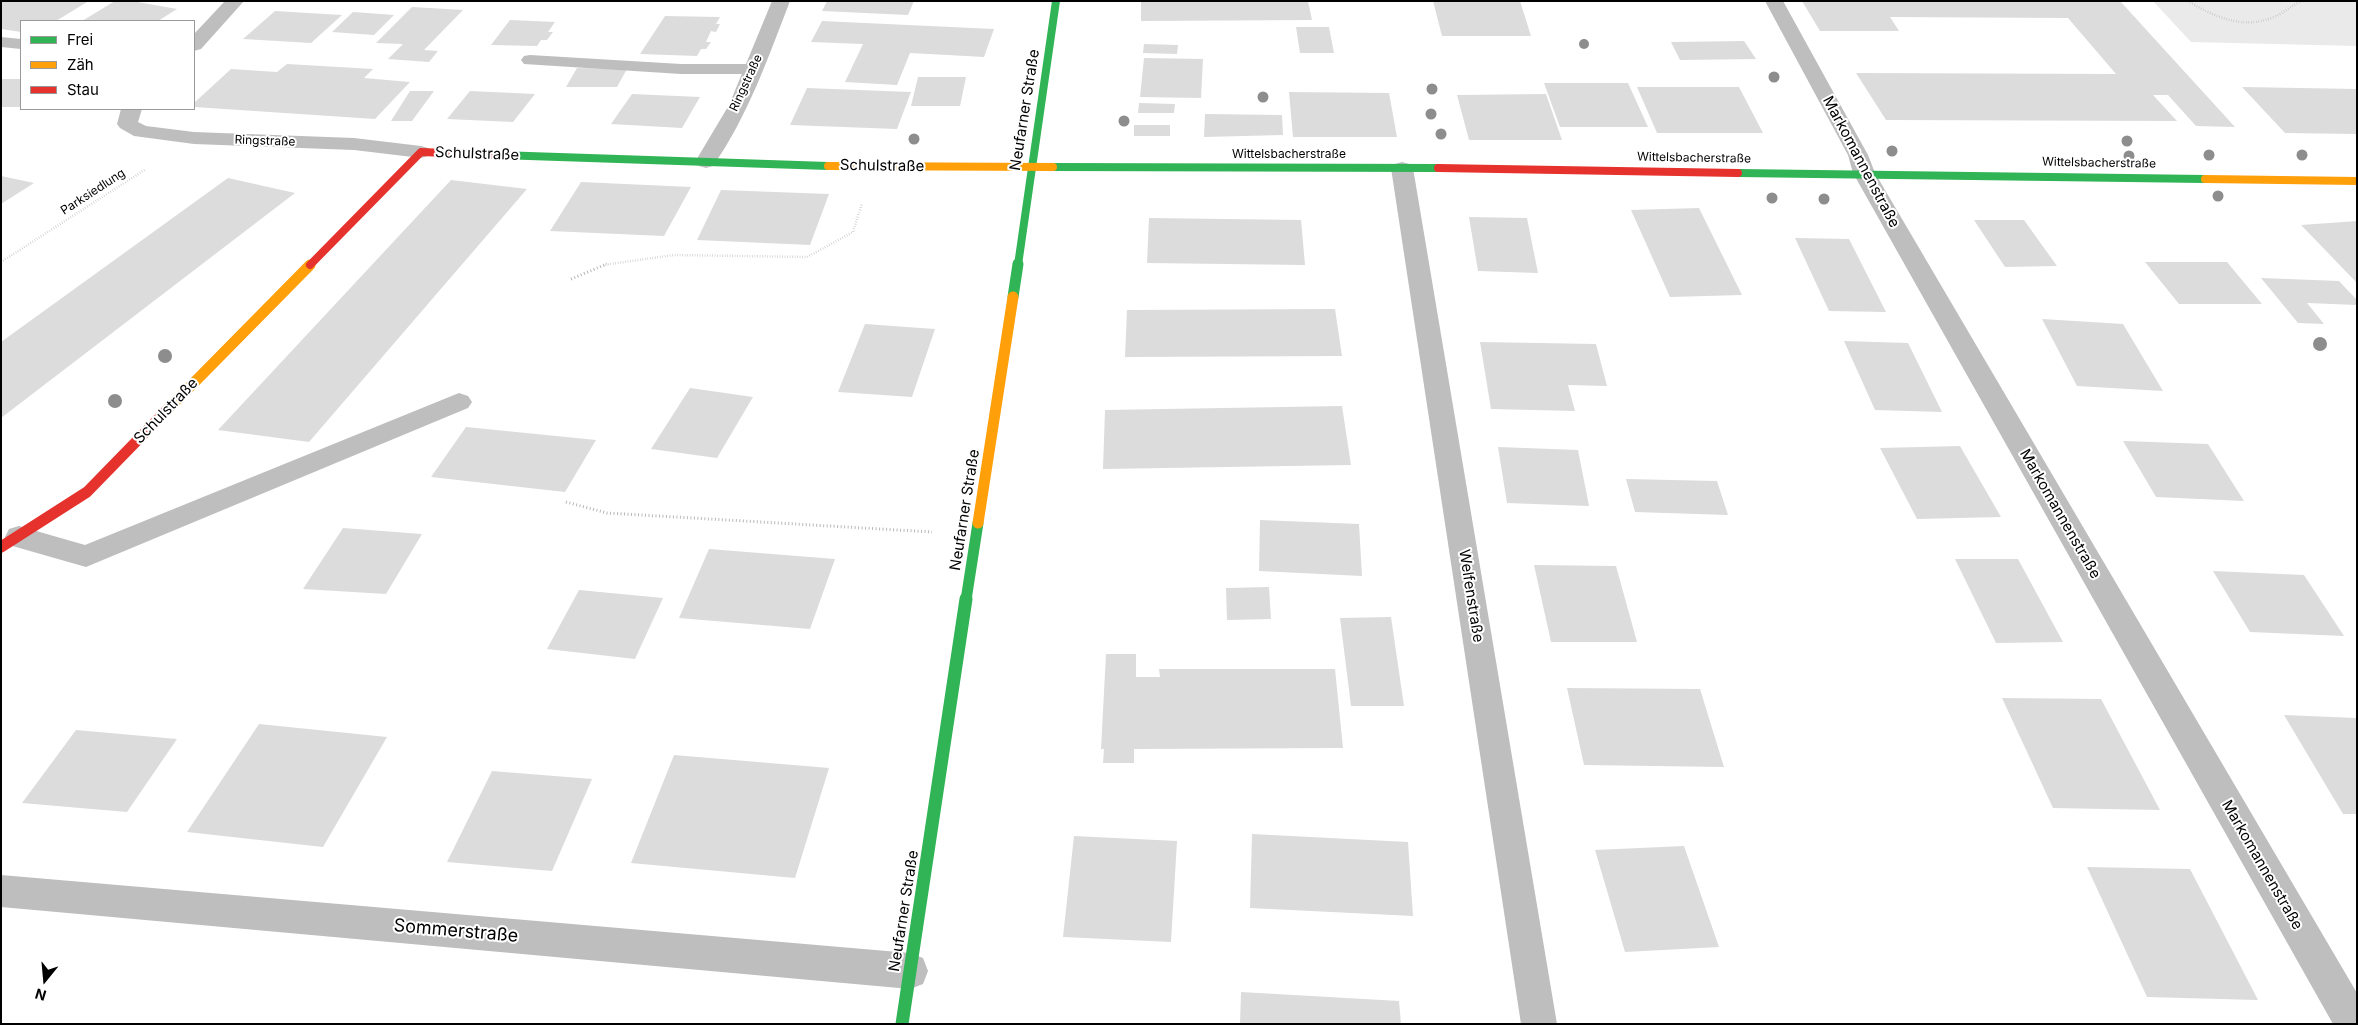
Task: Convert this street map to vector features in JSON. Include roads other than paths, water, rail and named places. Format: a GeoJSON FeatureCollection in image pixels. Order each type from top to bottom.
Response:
{"type":"FeatureCollection","features":[{"type":"Feature","properties":{"kind":"street"},"geometry":{"type":"LineString","coordinates":[[195,44],[235,1]]}},
{"type":"Feature","properties":{"kind":"street","name":"Ringstraße"},"geometry":{"type":"LineString","coordinates":[[706,162],[717,147],[754,69],[781,1]]}},
{"type":"Feature","properties":{"kind":"street","name":"Neufarner Straße"},"geometry":{"type":"LineString","coordinates":[[902,1024],[1056,1]]}},
{"type":"Feature","properties":{"kind":"street","name":"Markomannenstraße"},"geometry":{"type":"LineString","coordinates":[[1774,1],[1858,155],[1864,173],[2354,1024]]}},
{"type":"Feature","properties":{"kind":"street","name":"Ringstraße"},"geometry":{"type":"LineString","coordinates":[[131,110],[129,112],[128,124],[141,132],[194,138],[354,144],[421,152]]}},
{"type":"Feature","properties":{"kind":"street","name":"Schulstraße"},"geometry":{"type":"LineString","coordinates":[[10,542],[87,492],[421,152],[873,167],[1032,167]]}},
{"type":"Feature","properties":{"kind":"street","name":"Wittelsbacherstraße"},"geometry":{"type":"LineString","coordinates":[[1032,167],[1402,168],[1864,173],[2357,182]]}},
{"type":"Feature","properties":{"kind":"street","name":"Welfenstraße"},"geometry":{"type":"LineString","coordinates":[[1402,168],[1539,1024]]}},
{"type":"Feature","properties":{"kind":"street","name":"Schulstraße"},"geometry":{"type":"LineString","coordinates":[[10,542],[86,556],[460,402]]}},
{"type":"Feature","properties":{"kind":"street","name":"Sommerstraße"},"geometry":{"type":"LineString","coordinates":[[1,891],[910,971]]}},
{"type":"Feature","properties":{"kind":"lane"},"geometry":{"type":"LineString","coordinates":[[1,42],[20,44]]}},
{"type":"Feature","properties":{"kind":"lane"},"geometry":{"type":"LineString","coordinates":[[530,60],[681,69],[754,69]]}}]}
